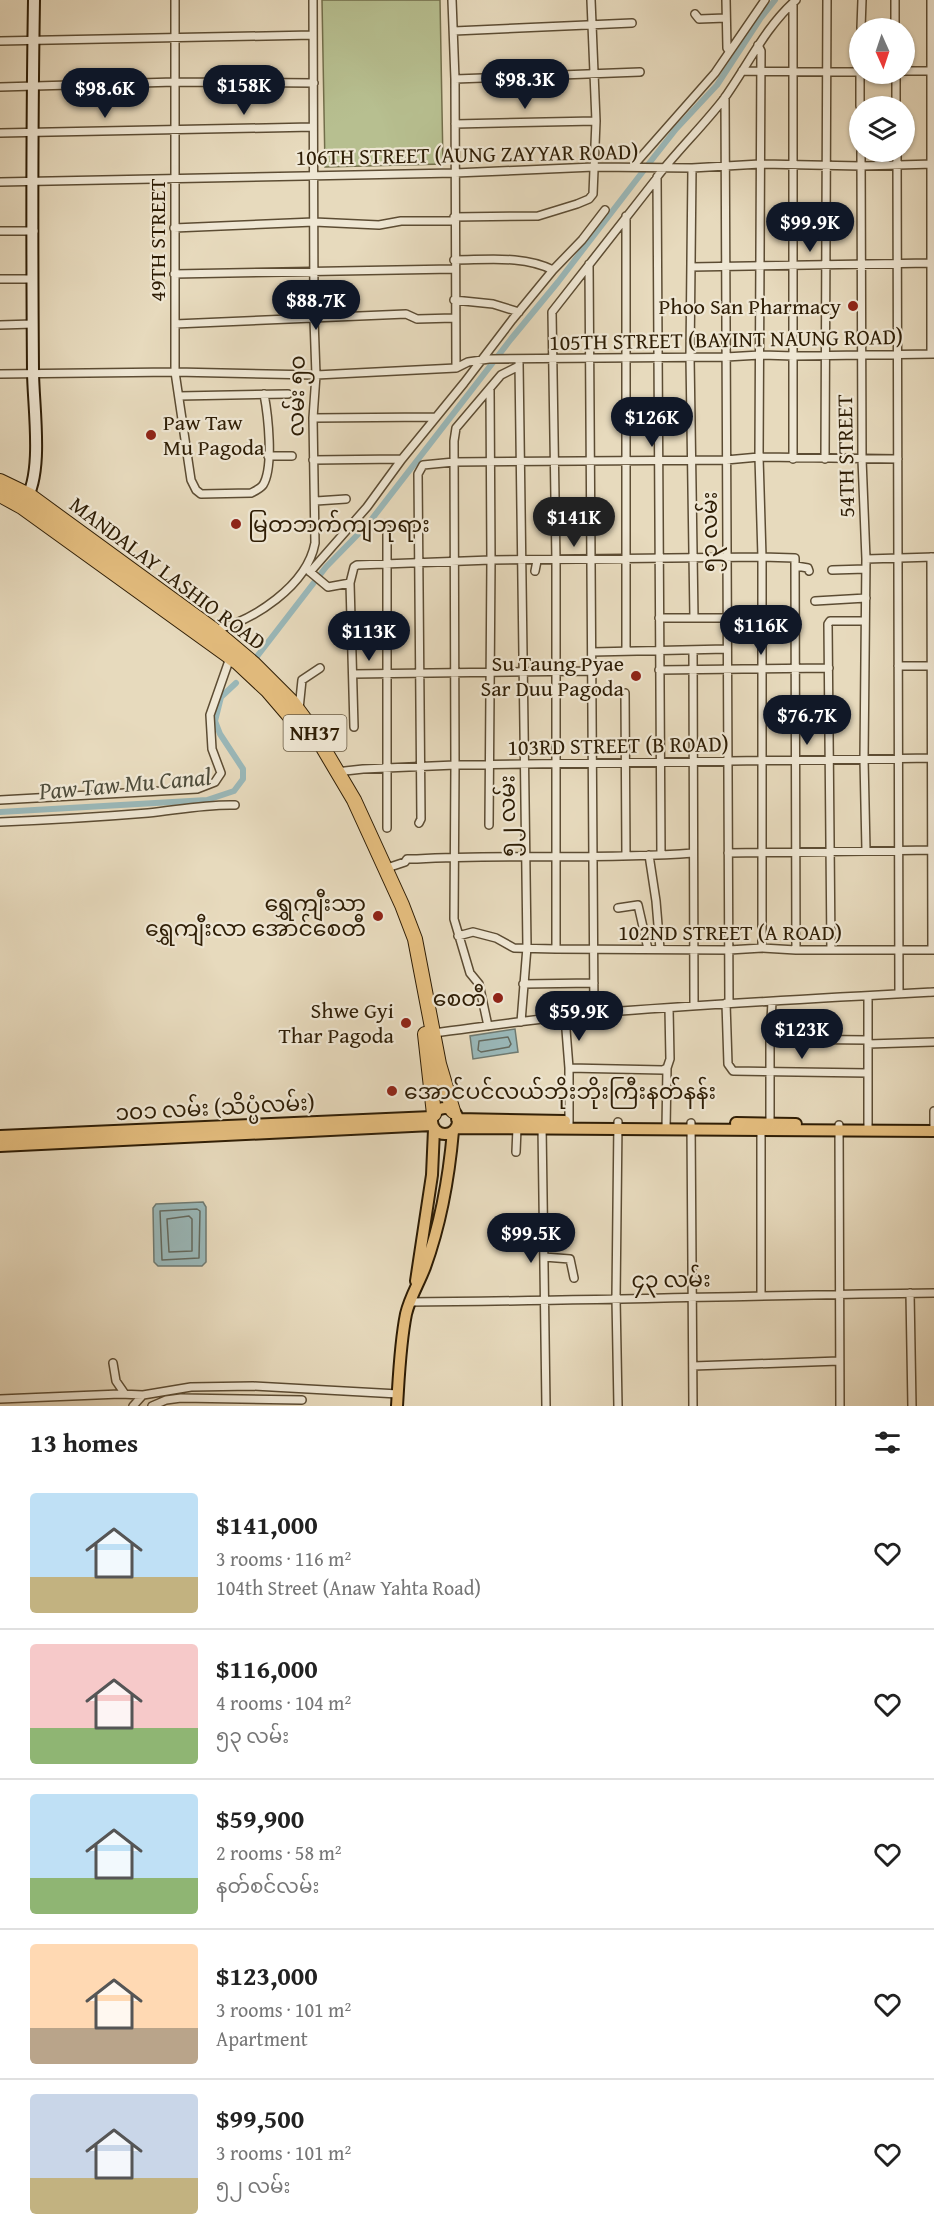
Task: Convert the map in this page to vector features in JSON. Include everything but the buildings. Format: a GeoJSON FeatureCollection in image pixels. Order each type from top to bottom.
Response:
{"type":"FeatureCollection","features":[{"type":"Feature","properties":{"kind":"highway","name":"MANDALAY LASHIO ROAD"},"geometry":{"type":"LineString","coordinates":[[0,481],[25,501],[214,630],[232,653],[253,663],[312,729],[387,868],[415,939],[439,1064],[455,1122]]}},
{"type":"Feature","properties":{"kind":"highway","name":"NH37"},"geometry":{"type":"LineString","coordinates":[[0,495],[25,501],[232,653],[293,719],[335,773],[395,906],[407,939],[424,1022],[433,1121]]}},
{"type":"Feature","properties":{"kind":"main road"},"geometry":{"type":"LineString","coordinates":[[25,501],[34,481],[35,465],[33,373],[34,0]]}},
{"type":"Feature","properties":{"kind":"main road"},"geometry":{"type":"LineString","coordinates":[[415,1286],[432,1175],[433,1121],[443,1108],[455,1122],[517,1128],[542,1124]]}},
{"type":"Feature","properties":{"kind":"main road"},"geometry":{"type":"LineString","coordinates":[[433,1121],[446,1134],[455,1122]]}},
{"type":"Feature","properties":{"kind":"main road","name":"၁၀၁ လမ်း (သိပ္ပံလမ်း)"},"geometry":{"type":"LineString","coordinates":[[0,1136],[433,1121]]}},
{"type":"Feature","properties":{"kind":"main road","name":"၁၀၁ လမ်း (သိပ္ပံလမ်း)"},"geometry":{"type":"LineString","coordinates":[[0,1146],[433,1121]]}},
{"type":"Feature","properties":{"kind":"main road"},"geometry":{"type":"LineString","coordinates":[[455,1122],[767,1128],[934,1126]]}},
{"type":"Feature","properties":{"kind":"main road"},"geometry":{"type":"LineString","coordinates":[[397,1406],[403,1335],[409,1302],[424,1269],[443,1202],[455,1122]]}},
{"type":"Feature","properties":{"kind":"main road"},"geometry":{"type":"LineString","coordinates":[[868,1128],[934,1131]]}},
{"type":"Feature","properties":{"kind":"street","name":"49TH STREET"},"geometry":{"type":"LineString","coordinates":[[175,0],[175,372],[192,480],[196,490],[201,494],[251,493],[264,483],[268,456]]}},
{"type":"Feature","properties":{"kind":"street","name":"လမ်း ၅၀"},"geometry":{"type":"LineString","coordinates":[[214,630],[233,626],[271,604],[307,570],[315,543],[316,501],[313,460],[316,375],[313,176],[314,0]]}},
{"type":"Feature","properties":{"kind":"street"},"geometry":{"type":"LineString","coordinates":[[452,0],[456,368]]}},
{"type":"Feature","properties":{"kind":"street"},"geometry":{"type":"LineString","coordinates":[[174,228],[314,222],[379,225],[401,221],[538,216],[584,201],[593,194],[596,122],[591,0]]}},
{"type":"Feature","properties":{"kind":"street"},"geometry":{"type":"LineString","coordinates":[[726,0],[727,48],[729,51]]}},
{"type":"Feature","properties":{"kind":"street"},"geometry":{"type":"LineString","coordinates":[[636,167],[715,73],[765,0]]}},
{"type":"Feature","properties":{"kind":"street"},"geometry":{"type":"LineString","coordinates":[[825,459],[827,0]]}},
{"type":"Feature","properties":{"kind":"street"},"geometry":{"type":"LineString","coordinates":[[861,18],[862,0]]}},
{"type":"Feature","properties":{"kind":"street"},"geometry":{"type":"LineString","coordinates":[[895,0],[896,18]]}},
{"type":"Feature","properties":{"kind":"street"},"geometry":{"type":"LineString","coordinates":[[931,0],[932,354]]}},
{"type":"Feature","properties":{"kind":"street"},"geometry":{"type":"LineString","coordinates":[[556,949],[556,561],[552,312],[657,177],[661,168],[725,98],[758,45],[794,1]]}},
{"type":"Feature","properties":{"kind":"street"},"geometry":{"type":"LineString","coordinates":[[793,459],[792,72],[794,1]]}},
{"type":"Feature","properties":{"kind":"street"},"geometry":{"type":"LineString","coordinates":[[694,14],[699,18],[726,18]]}},
{"type":"Feature","properties":{"kind":"street"},"geometry":{"type":"LineString","coordinates":[[454,31],[632,23]]}},
{"type":"Feature","properties":{"kind":"street"},"geometry":{"type":"LineString","coordinates":[[0,40],[313,35]]}},
{"type":"Feature","properties":{"kind":"street"},"geometry":{"type":"LineString","coordinates":[[758,45],[760,51],[759,457],[762,557],[762,948]]}},
{"type":"Feature","properties":{"kind":"street"},"geometry":{"type":"LineString","coordinates":[[742,71],[849,73]]}},
{"type":"Feature","properties":{"kind":"street"},"geometry":{"type":"LineString","coordinates":[[915,71],[932,71]]}},
{"type":"Feature","properties":{"kind":"street"},"geometry":{"type":"LineString","coordinates":[[454,79],[640,72]]}},
{"type":"Feature","properties":{"kind":"street"},"geometry":{"type":"LineString","coordinates":[[0,87],[175,82],[314,83]]}},
{"type":"Feature","properties":{"kind":"street","name":"၅၃ လမ်း"},"geometry":{"type":"LineString","coordinates":[[725,98],[729,1067],[737,1072],[770,1072]]}},
{"type":"Feature","properties":{"kind":"street"},"geometry":{"type":"LineString","coordinates":[[455,124],[596,122]]}},
{"type":"Feature","properties":{"kind":"street"},"geometry":{"type":"LineString","coordinates":[[0,133],[313,127]]}},
{"type":"Feature","properties":{"kind":"street","name":"54TH STREET"},"geometry":{"type":"LineString","coordinates":[[861,162],[862,459],[866,559],[864,759],[866,850]]}},
{"type":"Feature","properties":{"kind":"street"},"geometry":{"type":"LineString","coordinates":[[898,162],[896,355],[899,994]]}},
{"type":"Feature","properties":{"kind":"street","name":"106TH STREET (AUNG ZAYYAR ROAD)"},"geometry":{"type":"LineString","coordinates":[[0,182],[454,173],[594,167],[692,168],[760,164],[861,166],[932,164]]}},
{"type":"Feature","properties":{"kind":"street"},"geometry":{"type":"LineString","coordinates":[[692,168],[690,357],[694,618]]}},
{"type":"Feature","properties":{"kind":"street"},"geometry":{"type":"LineString","coordinates":[[657,177],[661,855]]}},
{"type":"Feature","properties":{"kind":"street"},"geometry":{"type":"LineString","coordinates":[[350,583],[326,586],[307,570],[367,507],[435,417],[484,360],[519,312],[605,210]]}},
{"type":"Feature","properties":{"kind":"street"},"geometry":{"type":"LineString","coordinates":[[626,216],[626,650]]}},
{"type":"Feature","properties":{"kind":"street"},"geometry":{"type":"LineString","coordinates":[[0,231],[34,231]]}},
{"type":"Feature","properties":{"kind":"street"},"geometry":{"type":"LineString","coordinates":[[454,260],[520,260],[540,264],[553,270]]}},
{"type":"Feature","properties":{"kind":"street"},"geometry":{"type":"LineString","coordinates":[[691,267],[932,262]]}},
{"type":"Feature","properties":{"kind":"street"},"geometry":{"type":"LineString","coordinates":[[589,264],[594,1013]]}},
{"type":"Feature","properties":{"kind":"street"},"geometry":{"type":"LineString","coordinates":[[174,274],[454,269]]}},
{"type":"Feature","properties":{"kind":"street"},"geometry":{"type":"LineString","coordinates":[[0,279],[33,279]]}},
{"type":"Feature","properties":{"kind":"street"},"geometry":{"type":"LineString","coordinates":[[454,300],[493,304],[519,312]]}},
{"type":"Feature","properties":{"kind":"street"},"geometry":{"type":"LineString","coordinates":[[175,324],[406,314],[417,319],[454,318]]}},
{"type":"Feature","properties":{"kind":"street"},"geometry":{"type":"LineString","coordinates":[[0,326],[33,324]]}},
{"type":"Feature","properties":{"kind":"street","name":"105TH STREET (BAYINT NAUNG ROAD)"},"geometry":{"type":"LineString","coordinates":[[484,360],[510,360],[519,363],[589,358],[932,354]]}},
{"type":"Feature","properties":{"kind":"street"},"geometry":{"type":"LineString","coordinates":[[0,374],[175,372],[316,375],[456,368],[468,362],[484,360]]}},
{"type":"Feature","properties":{"kind":"street"},"geometry":{"type":"LineString","coordinates":[[488,1026],[479,984],[470,974],[454,919],[454,441],[456,428],[505,372],[519,363]]}},
{"type":"Feature","properties":{"kind":"street","name":"၅၂ လမ်း"},"geometry":{"type":"LineString","coordinates":[[519,363],[526,856],[526,947],[521,1022]]}},
{"type":"Feature","properties":{"kind":"street"},"geometry":{"type":"LineString","coordinates":[[489,825],[490,390]]}},
{"type":"Feature","properties":{"kind":"street"},"geometry":{"type":"LineString","coordinates":[[264,394],[269,425],[268,456],[292,456]]}},
{"type":"Feature","properties":{"kind":"street"},"geometry":{"type":"LineString","coordinates":[[179,396],[288,394]]}},
{"type":"Feature","properties":{"kind":"street"},"geometry":{"type":"LineString","coordinates":[[314,418],[435,417]]}},
{"type":"Feature","properties":{"kind":"street"},"geometry":{"type":"LineString","coordinates":[[419,823],[421,819],[418,474],[423,465],[454,462],[726,460],[759,457],[898,459]]}},
{"type":"Feature","properties":{"kind":"street"},"geometry":{"type":"LineString","coordinates":[[313,460],[402,459]]}},
{"type":"Feature","properties":{"kind":"street"},"geometry":{"type":"LineString","coordinates":[[316,501],[346,499]]}},
{"type":"Feature","properties":{"kind":"street"},"geometry":{"type":"LineString","coordinates":[[387,529],[387,828]]}},
{"type":"Feature","properties":{"kind":"street"},"geometry":{"type":"LineString","coordinates":[[354,728],[350,583],[354,567],[357,565],[491,560],[792,557],[796,566],[796,950]]}},
{"type":"Feature","properties":{"kind":"street"},"geometry":{"type":"LineString","coordinates":[[866,559],[933,557],[933,950]]}},
{"type":"Feature","properties":{"kind":"street"},"geometry":{"type":"LineString","coordinates":[[535,571],[537,561]]}},
{"type":"Feature","properties":{"kind":"street"},"geometry":{"type":"LineString","coordinates":[[796,566],[808,568],[809,571]]}},
{"type":"Feature","properties":{"kind":"street"},"geometry":{"type":"LineString","coordinates":[[832,570],[866,569]]}},
{"type":"Feature","properties":{"kind":"street"},"geometry":{"type":"LineString","coordinates":[[815,601],[866,598]]}},
{"type":"Feature","properties":{"kind":"street"},"geometry":{"type":"LineString","coordinates":[[659,618],[727,618]]}},
{"type":"Feature","properties":{"kind":"street"},"geometry":{"type":"LineString","coordinates":[[831,950],[829,622],[866,621]]}},
{"type":"Feature","properties":{"kind":"street"},"geometry":{"type":"LineString","coordinates":[[592,652],[728,649]]}},
{"type":"Feature","properties":{"kind":"street"},"geometry":{"type":"LineString","coordinates":[[693,650],[694,1005]]}},
{"type":"Feature","properties":{"kind":"street"},"geometry":{"type":"LineString","coordinates":[[0,800],[197,789],[215,782],[220,773],[212,749],[210,715],[232,653]]}},
{"type":"Feature","properties":{"kind":"street"},"geometry":{"type":"LineString","coordinates":[[898,666],[933,666]]}},
{"type":"Feature","properties":{"kind":"street"},"geometry":{"type":"LineString","coordinates":[[298,711],[302,680],[320,668]]}},
{"type":"Feature","properties":{"kind":"street"},"geometry":{"type":"LineString","coordinates":[[659,670],[829,668]]}},
{"type":"Feature","properties":{"kind":"street"},"geometry":{"type":"LineString","coordinates":[[353,674],[591,671]]}},
{"type":"Feature","properties":{"kind":"street"},"geometry":{"type":"LineString","coordinates":[[625,693],[626,856]]}},
{"type":"Feature","properties":{"kind":"street","name":"103RD STREET (B ROAD)"},"geometry":{"type":"LineString","coordinates":[[335,773],[388,767],[455,765],[933,758]]}},
{"type":"Feature","properties":{"kind":"street"},"geometry":{"type":"LineString","coordinates":[[0,822],[112,816],[189,809],[212,804],[235,805]]}},
{"type":"Feature","properties":{"kind":"street"},"geometry":{"type":"LineString","coordinates":[[728,853],[933,850]]}},
{"type":"Feature","properties":{"kind":"street"},"geometry":{"type":"LineString","coordinates":[[387,868],[405,862],[407,859],[593,857],[693,852]]}},
{"type":"Feature","properties":{"kind":"street"},"geometry":{"type":"LineString","coordinates":[[648,855],[656,901],[660,949]]}},
{"type":"Feature","properties":{"kind":"street"},"geometry":{"type":"LineString","coordinates":[[618,908],[638,905],[648,950]]}},
{"type":"Feature","properties":{"kind":"street","name":"102ND STREET (A ROAD)"},"geometry":{"type":"LineString","coordinates":[[458,936],[473,932],[496,938],[514,948],[933,950]]}},
{"type":"Feature","properties":{"kind":"street"},"geometry":{"type":"LineString","coordinates":[[523,984],[594,983]]}},
{"type":"Feature","properties":{"kind":"street"},"geometry":{"type":"LineString","coordinates":[[434,1033],[594,1013],[694,1005],[934,992]]}},
{"type":"Feature","properties":{"kind":"street"},"geometry":{"type":"LineString","coordinates":[[868,996],[868,1128]]}},
{"type":"Feature","properties":{"kind":"street"},"geometry":{"type":"LineString","coordinates":[[761,1296],[772,1002]]}},
{"type":"Feature","properties":{"kind":"street"},"geometry":{"type":"LineString","coordinates":[[666,1125],[667,1068],[670,1059],[669,1008]]}},
{"type":"Feature","properties":{"kind":"street"},"geometry":{"type":"LineString","coordinates":[[565,1017],[569,1068],[569,1125]]}},
{"type":"Feature","properties":{"kind":"street"},"geometry":{"type":"LineString","coordinates":[[770,1039],[934,1042]]}},
{"type":"Feature","properties":{"kind":"street"},"geometry":{"type":"LineString","coordinates":[[569,1068],[663,1070],[667,1068]]}},
{"type":"Feature","properties":{"kind":"street"},"geometry":{"type":"LineString","coordinates":[[770,1072],[868,1073]]}},
{"type":"Feature","properties":{"kind":"street"},"geometry":{"type":"LineString","coordinates":[[934,1112],[934,1131]]}},
{"type":"Feature","properties":{"kind":"street"},"geometry":{"type":"LineString","coordinates":[[542,1124],[546,1406]]}},
{"type":"Feature","properties":{"kind":"street"},"geometry":{"type":"LineString","coordinates":[[618,1125],[616,1298],[618,1406]]}},
{"type":"Feature","properties":{"kind":"street"},"geometry":{"type":"LineString","coordinates":[[691,1126],[693,1406]]}},
{"type":"Feature","properties":{"kind":"street"},"geometry":{"type":"LineString","coordinates":[[516,1152],[517,1128]]}},
{"type":"Feature","properties":{"kind":"street"},"geometry":{"type":"LineString","coordinates":[[839,1128],[840,1406]]}},
{"type":"Feature","properties":{"kind":"street"},"geometry":{"type":"LineString","coordinates":[[544,1257],[570,1259],[574,1278]]}},
{"type":"Feature","properties":{"kind":"street"},"geometry":{"type":"LineString","coordinates":[[910,1293],[912,1406]]}},
{"type":"Feature","properties":{"kind":"street","name":"၄၃ လမ်း"},"geometry":{"type":"LineString","coordinates":[[409,1302],[544,1302],[616,1298],[934,1293]]}},
{"type":"Feature","properties":{"kind":"street"},"geometry":{"type":"LineString","coordinates":[[693,1366],[839,1361]]}},
{"type":"Feature","properties":{"kind":"street"},"geometry":{"type":"LineString","coordinates":[[113,1363],[116,1381],[125,1394],[139,1402],[191,1387],[303,1400]]}},
{"type":"Feature","properties":{"kind":"street"},"geometry":{"type":"LineString","coordinates":[[153,1406],[166,1400],[229,1392],[398,1394]]}},
{"type":"Feature","properties":{"kind":"street"},"geometry":{"type":"LineString","coordinates":[[0,1399],[125,1394]]}},
{"type":"Feature","properties":{"kind":"green space"},"geometry":{"type":"Polygon","coordinates":[[[322,0],[440,0],[443,164],[325,167],[322,0]]]}},
{"type":"Feature","properties":{"kind":"water"},"geometry":{"type":"Polygon","coordinates":[[[515,1029],[518,1052],[473,1059],[470,1036],[515,1029]]]}},
{"type":"Feature","properties":{"kind":"water"},"geometry":{"type":"Polygon","coordinates":[[[203,1202],[206,1207],[206,1262],[202,1266],[158,1266],[154,1262],[153,1208],[156,1204],[203,1202]]]}},
{"type":"Feature","properties":{"kind":"waterway"},"geometry":{"type":"LineString","coordinates":[[255,659],[326,567],[368,524],[676,129],[717,85],[775,0]]}},
{"type":"Feature","properties":{"kind":"waterway","name":"Paw Taw Mu Canal"},"geometry":{"type":"LineString","coordinates":[[0,812],[207,800],[234,791],[243,779],[243,769],[220,734],[215,721],[221,697],[236,683]]}},
{"type":"Feature","properties":{"kind":"place","name":"Phoo San Pharmacy"},"geometry":{"type":"Point","coordinates":[853,306]}},
{"type":"Feature","properties":{"kind":"place","name":"Paw Taw Mu Pagoda"},"geometry":{"type":"Point","coordinates":[151,435]}},
{"type":"Feature","properties":{"kind":"place","name":"မြတဘက်ကျဘုရား"},"geometry":{"type":"Point","coordinates":[236,524]}},
{"type":"Feature","properties":{"kind":"place","name":"Su Taung Pyae Sar Duu Pagoda"},"geometry":{"type":"Point","coordinates":[636,676]}},
{"type":"Feature","properties":{"kind":"place","name":"ရွှေကျီးသာ ရွှေကျီးလာ အောင်စေတီ"},"geometry":{"type":"Point","coordinates":[378,916]}},
{"type":"Feature","properties":{"kind":"place","name":"စေတီ"},"geometry":{"type":"Point","coordinates":[498,998]}},
{"type":"Feature","properties":{"kind":"place","name":"Shwe Gyi Thar Pagoda"},"geometry":{"type":"Point","coordinates":[406,1023]}},
{"type":"Feature","properties":{"kind":"place","name":"အောင်ပင်လယ်ဘိုးဘိုးကြီးနတ်နန်း"},"geometry":{"type":"Point","coordinates":[392,1091]}}]}
